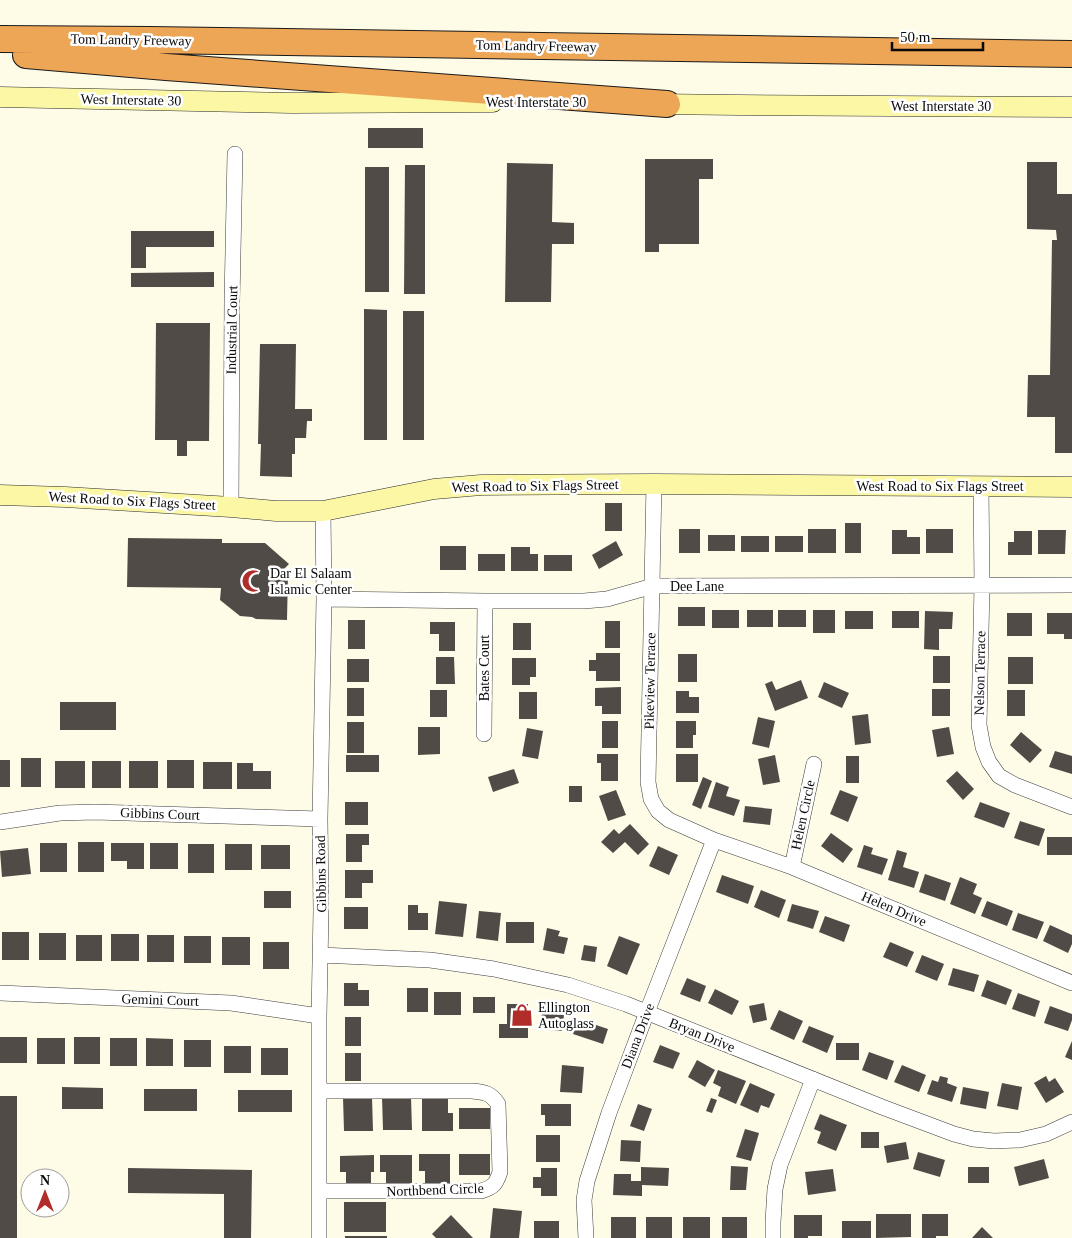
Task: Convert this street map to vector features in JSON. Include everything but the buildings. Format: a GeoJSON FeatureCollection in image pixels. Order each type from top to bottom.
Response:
{"type":"FeatureCollection","features":[{"type":"Feature","properties":{"kind":"highway","name":"Tom Landry Freeway"},"geometry":{"type":"LineString","coordinates":[[0,39],[1072,54]]}},
{"type":"Feature","properties":{"kind":"highway"},"geometry":{"type":"LineString","coordinates":[[968,53],[1038,41],[1072,40]]}},
{"type":"Feature","properties":{"kind":"highway"},"geometry":{"type":"LineString","coordinates":[[0,53],[667,104]]}},
{"type":"Feature","properties":{"kind":"street","name":"West Interstate 30"},"geometry":{"type":"LineString","coordinates":[[0,97],[292,103],[554,102],[738,106],[1072,107]]}},
{"type":"Feature","properties":{"kind":"street","name":"Industrial Court"},"geometry":{"type":"LineString","coordinates":[[231,507],[235,154]]}},
{"type":"Feature","properties":{"kind":"street","name":"West Road to Six Flags Street"},"geometry":{"type":"LineString","coordinates":[[0,495],[65,497],[276,511],[323,511],[426,491],[482,485],[654,484],[1072,487]]}},
{"type":"Feature","properties":{"kind":"street","name":"Pikeview Terrace"},"geometry":{"type":"LineString","coordinates":[[654,484],[648,782],[651,799],[658,811],[669,820],[714,840]]}},
{"type":"Feature","properties":{"kind":"street","name":"Nelson Terrace"},"geometry":{"type":"LineString","coordinates":[[981,486],[982,585],[979,725],[983,746],[989,762],[999,776],[1015,785],[1072,807]]}},
{"type":"Feature","properties":{"kind":"street","name":"Gibbins Road"},"geometry":{"type":"LineString","coordinates":[[320,1238],[319,1016],[324,599],[323,511]]}},
{"type":"Feature","properties":{"kind":"street","name":"Dee Lane"},"geometry":{"type":"LineString","coordinates":[[324,599],[584,601],[607,598],[653,586],[1072,585]]}},
{"type":"Feature","properties":{"kind":"street","name":"Bates Court"},"geometry":{"type":"LineString","coordinates":[[484,734],[485,601]]}},
{"type":"Feature","properties":{"kind":"street","name":"Helen Circle"},"geometry":{"type":"LineString","coordinates":[[792,866],[814,764]]}},
{"type":"Feature","properties":{"kind":"street","name":"Gibbins Court"},"geometry":{"type":"LineString","coordinates":[[0,822],[60,813],[95,812],[320,819]]}},
{"type":"Feature","properties":{"kind":"street","name":"Helen Drive"},"geometry":{"type":"LineString","coordinates":[[714,840],[792,866],[1072,983]]}},
{"type":"Feature","properties":{"kind":"street","name":"Diana Drive"},"geometry":{"type":"LineString","coordinates":[[586,1238],[584,1200],[587,1181],[609,1112],[714,840]]}},
{"type":"Feature","properties":{"kind":"street","name":"Bryan Drive"},"geometry":{"type":"LineString","coordinates":[[321,955],[430,960],[494,969],[568,985],[626,1004],[812,1079],[954,1134],[973,1139],[994,1141],[1020,1140],[1046,1134],[1072,1122]]}},
{"type":"Feature","properties":{"kind":"street","name":"Gemini Court"},"geometry":{"type":"LineString","coordinates":[[0,993],[232,1003],[319,1016]]}},
{"type":"Feature","properties":{"kind":"street"},"geometry":{"type":"LineString","coordinates":[[774,1238],[774,1189],[780,1165],[812,1079]]}},
{"type":"Feature","properties":{"kind":"street","name":"Northbend Circle"},"geometry":{"type":"LineString","coordinates":[[320,1091],[483,1092],[493,1097],[498,1104],[500,1172],[497,1182],[490,1188],[481,1191],[320,1191]]}},
{"type":"Feature","properties":{"kind":"place","name":"Dar El Salaam Islamic Center"},"geometry":{"type":"Point","coordinates":[253,581]}},
{"type":"Feature","properties":{"kind":"place","name":"Ellington Autoglass"},"geometry":{"type":"Point","coordinates":[522,1015]}}]}
